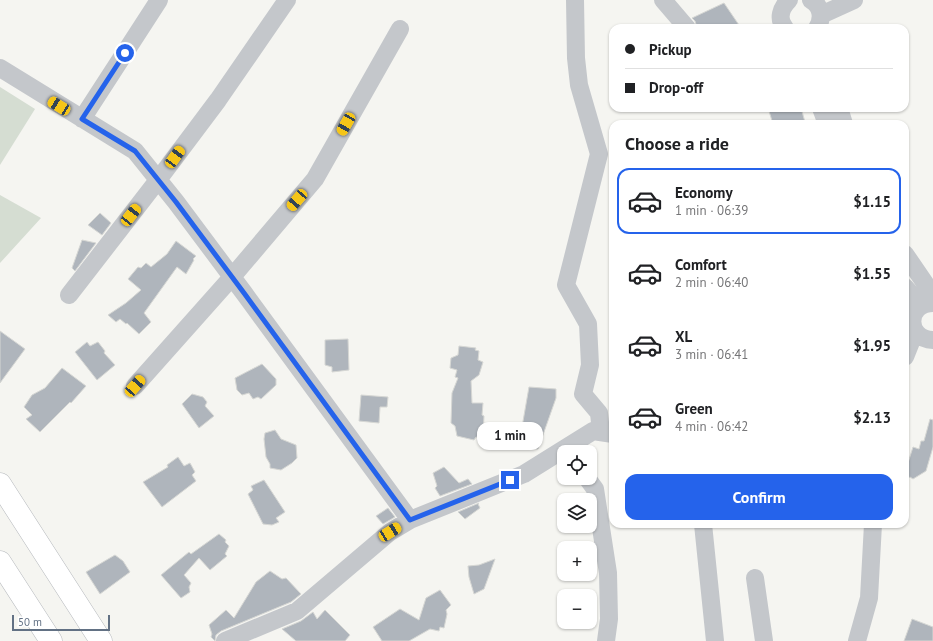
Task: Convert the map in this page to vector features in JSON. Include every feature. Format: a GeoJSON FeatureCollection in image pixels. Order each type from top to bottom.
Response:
{"type":"FeatureCollection","features":[{"type":"Feature","properties":{"kind":"highway"},"geometry":{"type":"LineString","coordinates":[[0,484],[101,641]]}},
{"type":"Feature","properties":{"kind":"highway"},"geometry":{"type":"LineString","coordinates":[[0,562],[51,641]]}},
{"type":"Feature","properties":{"kind":"street"},"geometry":{"type":"LineString","coordinates":[[82,119],[159,0]]}},
{"type":"Feature","properties":{"kind":"street"},"geometry":{"type":"LineString","coordinates":[[69,295],[218,100],[287,0]]}},
{"type":"Feature","properties":{"kind":"street"},"geometry":{"type":"LineString","coordinates":[[575,445],[593,431],[607,433],[599,413],[583,394],[590,365],[588,324],[566,285],[599,154],[579,85],[576,58],[576,0]]}},
{"type":"Feature","properties":{"kind":"street"},"geometry":{"type":"LineString","coordinates":[[663,0],[684,24]]}},
{"type":"Feature","properties":{"kind":"street"},"geometry":{"type":"LineString","coordinates":[[782,24],[780,18],[781,11],[789,0]]}},
{"type":"Feature","properties":{"kind":"street"},"geometry":{"type":"LineString","coordinates":[[816,14],[854,0]]}},
{"type":"Feature","properties":{"kind":"street"},"geometry":{"type":"LineString","coordinates":[[135,386],[232,277],[316,178],[400,29]]}},
{"type":"Feature","properties":{"kind":"street"},"geometry":{"type":"LineString","coordinates":[[0,68],[135,151],[232,277],[410,520]]}},
{"type":"Feature","properties":{"kind":"street"},"geometry":{"type":"LineString","coordinates":[[909,262],[929,301]]}},
{"type":"Feature","properties":{"kind":"street"},"geometry":{"type":"LineString","coordinates":[[909,290],[929,301]]}},
{"type":"Feature","properties":{"kind":"street"},"geometry":{"type":"LineString","coordinates":[[929,301],[916,310],[912,322],[920,337],[926,340],[933,340]]}},
{"type":"Feature","properties":{"kind":"street"},"geometry":{"type":"LineString","coordinates":[[909,348],[916,332]]}},
{"type":"Feature","properties":{"kind":"street"},"geometry":{"type":"LineString","coordinates":[[226,641],[297,611],[390,532],[410,520],[524,474],[557,456]]}},
{"type":"Feature","properties":{"kind":"street"},"geometry":{"type":"LineString","coordinates":[[592,485],[595,490],[608,573],[609,619],[606,641]]}},
{"type":"Feature","properties":{"kind":"street"},"geometry":{"type":"LineString","coordinates":[[702,528],[715,641]]}},
{"type":"Feature","properties":{"kind":"street"},"geometry":{"type":"LineString","coordinates":[[857,641],[869,598],[873,528]]}},
{"type":"Feature","properties":{"kind":"street"},"geometry":{"type":"LineString","coordinates":[[755,578],[764,641]]}},
{"type":"Feature","properties":{"kind":"shaded area"},"geometry":{"type":"Polygon","coordinates":[[[0,87],[35,109],[0,165],[0,87]]]}},
{"type":"Feature","properties":{"kind":"shaded area"},"geometry":{"type":"Polygon","coordinates":[[[0,195],[41,218],[0,263],[0,195]]]}},
{"type":"Feature","properties":{"kind":"building"},"geometry":{"type":"Polygon","coordinates":[[[724,3],[738,24],[696,24],[692,18],[724,3]]]}},
{"type":"Feature","properties":{"kind":"building"},"geometry":{"type":"Polygon","coordinates":[[[769,112],[802,112],[804,120],[772,120],[769,112]]]}},
{"type":"Feature","properties":{"kind":"building"},"geometry":{"type":"Polygon","coordinates":[[[100,213],[111,223],[102,235],[88,225],[100,213]]]}},
{"type":"Feature","properties":{"kind":"building"},"geometry":{"type":"Polygon","coordinates":[[[82,240],[96,243],[75,271],[72,268],[82,240]]]}},
{"type":"Feature","properties":{"kind":"building"},"geometry":{"type":"Polygon","coordinates":[[[176,241],[196,256],[186,274],[177,267],[144,313],[151,322],[139,334],[120,319],[116,322],[108,315],[126,303],[141,290],[128,279],[138,267],[141,268],[146,263],[151,267],[167,254],[176,241]]]}},
{"type":"Feature","properties":{"kind":"building"},"geometry":{"type":"Polygon","coordinates":[[[0,331],[25,349],[0,383],[0,331]]]}},
{"type":"Feature","properties":{"kind":"building"},"geometry":{"type":"Polygon","coordinates":[[[348,339],[349,370],[332,372],[332,367],[325,365],[325,340],[348,339]]]}},
{"type":"Feature","properties":{"kind":"building"},"geometry":{"type":"Polygon","coordinates":[[[87,342],[90,346],[98,342],[105,351],[104,353],[115,365],[97,380],[75,352],[87,342]]]}},
{"type":"Feature","properties":{"kind":"building"},"geometry":{"type":"Polygon","coordinates":[[[459,346],[476,348],[475,350],[479,351],[478,360],[483,362],[479,375],[471,381],[472,403],[483,403],[482,415],[484,416],[483,438],[476,437],[474,440],[457,436],[455,426],[451,423],[452,393],[458,378],[455,377],[457,370],[450,368],[451,358],[458,355],[459,346]]]}},
{"type":"Feature","properties":{"kind":"building"},"geometry":{"type":"Polygon","coordinates":[[[262,364],[276,379],[276,385],[261,399],[258,397],[253,399],[249,393],[242,395],[237,390],[235,378],[262,364]]]}},
{"type":"Feature","properties":{"kind":"building"},"geometry":{"type":"Polygon","coordinates":[[[62,368],[86,386],[71,403],[70,402],[40,432],[26,419],[32,415],[24,407],[32,395],[45,388],[62,368]]]}},
{"type":"Feature","properties":{"kind":"building"},"geometry":{"type":"Polygon","coordinates":[[[529,387],[556,389],[556,398],[538,449],[514,448],[512,429],[522,427],[529,387]]]}},
{"type":"Feature","properties":{"kind":"building"},"geometry":{"type":"Polygon","coordinates":[[[192,394],[203,397],[207,402],[205,406],[214,416],[199,428],[182,404],[192,394]]]}},
{"type":"Feature","properties":{"kind":"building"},"geometry":{"type":"Polygon","coordinates":[[[361,395],[388,397],[387,407],[380,407],[379,423],[359,421],[361,395]]]}},
{"type":"Feature","properties":{"kind":"building"},"geometry":{"type":"Polygon","coordinates":[[[930,419],[933,420],[933,447],[926,471],[913,479],[909,478],[909,460],[913,447],[919,449],[921,441],[924,441],[930,419]]]}},
{"type":"Feature","properties":{"kind":"building"},"geometry":{"type":"Polygon","coordinates":[[[275,430],[281,439],[296,445],[297,458],[281,470],[270,468],[270,464],[266,457],[264,439],[265,433],[275,430]]]}},
{"type":"Feature","properties":{"kind":"building"},"geometry":{"type":"Polygon","coordinates":[[[178,457],[184,466],[190,463],[195,472],[192,475],[196,481],[162,507],[143,482],[168,467],[167,465],[178,457]]]}},
{"type":"Feature","properties":{"kind":"building"},"geometry":{"type":"Polygon","coordinates":[[[444,467],[459,483],[468,479],[472,484],[440,496],[435,488],[437,486],[433,473],[444,467]]]}},
{"type":"Feature","properties":{"kind":"building"},"geometry":{"type":"Polygon","coordinates":[[[264,480],[285,512],[276,518],[279,522],[272,525],[263,524],[248,494],[253,490],[251,486],[264,480]]]}},
{"type":"Feature","properties":{"kind":"building"},"geometry":{"type":"Polygon","coordinates":[[[479,503],[480,508],[465,519],[458,512],[479,503]]]}},
{"type":"Feature","properties":{"kind":"building"},"geometry":{"type":"Polygon","coordinates":[[[388,508],[395,517],[383,524],[376,516],[388,508]]]}},
{"type":"Feature","properties":{"kind":"building"},"geometry":{"type":"Polygon","coordinates":[[[219,534],[226,540],[225,542],[229,546],[225,554],[227,556],[210,570],[199,558],[184,575],[191,583],[189,587],[190,592],[181,598],[161,575],[189,552],[191,554],[219,534]]]}},
{"type":"Feature","properties":{"kind":"building"},"geometry":{"type":"Polygon","coordinates":[[[115,555],[123,561],[130,572],[100,594],[86,572],[115,555]]]}},
{"type":"Feature","properties":{"kind":"building"},"geometry":{"type":"Polygon","coordinates":[[[495,559],[484,589],[474,594],[469,577],[468,566],[479,565],[495,559]]]}},
{"type":"Feature","properties":{"kind":"building"},"geometry":{"type":"Polygon","coordinates":[[[270,571],[282,579],[286,578],[301,594],[291,602],[221,631],[216,635],[215,641],[211,637],[212,634],[209,625],[226,610],[234,618],[256,582],[270,571]]]}},
{"type":"Feature","properties":{"kind":"building"},"geometry":{"type":"Polygon","coordinates":[[[440,590],[451,605],[446,610],[447,614],[444,628],[440,627],[439,631],[430,629],[409,641],[382,641],[373,627],[400,609],[419,620],[426,598],[440,590]]]}},
{"type":"Feature","properties":{"kind":"building"},"geometry":{"type":"Polygon","coordinates":[[[325,610],[350,635],[345,641],[296,641],[282,629],[301,621],[313,612],[317,619],[325,610]]]}},
{"type":"Feature","properties":{"kind":"building"},"geometry":{"type":"Polygon","coordinates":[[[912,619],[933,627],[933,641],[904,641],[912,619]]]}},
{"type":"Feature","properties":{"kind":"route"},"geometry":{"type":"LineString","coordinates":[[125,53],[82,119],[135,151],[176,202],[244,293],[410,520],[510,480]]}}]}
